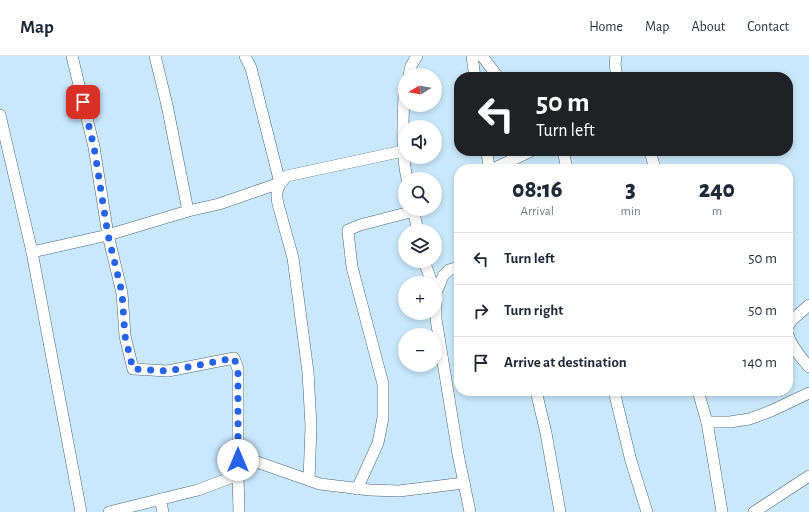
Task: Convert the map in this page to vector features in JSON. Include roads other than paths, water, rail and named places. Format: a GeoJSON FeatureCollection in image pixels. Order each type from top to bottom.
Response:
{"type":"FeatureCollection","features":[{"type":"Feature","properties":{"kind":"street"},"geometry":{"type":"LineString","coordinates":[[72,56],[94,147],[108,235],[122,293],[125,336],[133,369],[168,371],[234,358],[238,369],[239,512]]}},
{"type":"Feature","properties":{"kind":"street"},"geometry":{"type":"LineString","coordinates":[[155,56],[167,104],[188,211]]}},
{"type":"Feature","properties":{"kind":"street"},"geometry":{"type":"LineString","coordinates":[[245,56],[251,68],[280,183],[276,196],[293,258],[308,372],[311,426],[309,480]]}},
{"type":"Feature","properties":{"kind":"street"},"geometry":{"type":"LineString","coordinates":[[411,68],[417,56]]}},
{"type":"Feature","properties":{"kind":"street"},"geometry":{"type":"LineString","coordinates":[[472,56],[474,72]]}},
{"type":"Feature","properties":{"kind":"street"},"geometry":{"type":"LineString","coordinates":[[482,56],[494,72]]}},
{"type":"Feature","properties":{"kind":"street"},"geometry":{"type":"LineString","coordinates":[[616,56],[616,72]]}},
{"type":"Feature","properties":{"kind":"street"},"geometry":{"type":"LineString","coordinates":[[0,115],[32,252],[81,512]]}},
{"type":"Feature","properties":{"kind":"street"},"geometry":{"type":"LineString","coordinates":[[32,252],[108,235],[188,211],[219,204],[280,183],[287,176],[398,152]]}},
{"type":"Feature","properties":{"kind":"street"},"geometry":{"type":"LineString","coordinates":[[504,164],[520,156]]}},
{"type":"Feature","properties":{"kind":"street"},"geometry":{"type":"LineString","coordinates":[[357,489],[378,443],[383,418],[383,384],[352,267],[348,230],[398,214]]}},
{"type":"Feature","properties":{"kind":"street"},"geometry":{"type":"LineString","coordinates":[[442,277],[449,270],[454,268]]}},
{"type":"Feature","properties":{"kind":"street"},"geometry":{"type":"LineString","coordinates":[[793,317],[809,305]]}},
{"type":"Feature","properties":{"kind":"street"},"geometry":{"type":"LineString","coordinates":[[436,320],[458,454],[470,512]]}},
{"type":"Feature","properties":{"kind":"street"},"geometry":{"type":"LineString","coordinates":[[793,346],[809,367]]}},
{"type":"Feature","properties":{"kind":"street"},"geometry":{"type":"LineString","coordinates":[[707,422],[730,422],[749,419],[771,411],[809,393]]}},
{"type":"Feature","properties":{"kind":"street"},"geometry":{"type":"LineString","coordinates":[[537,396],[546,433],[560,512]]}},
{"type":"Feature","properties":{"kind":"street"},"geometry":{"type":"LineString","coordinates":[[615,396],[631,461],[647,512]]}},
{"type":"Feature","properties":{"kind":"street"},"geometry":{"type":"LineString","coordinates":[[699,396],[707,422],[722,512]]}},
{"type":"Feature","properties":{"kind":"street"},"geometry":{"type":"LineString","coordinates":[[109,512],[198,490],[238,475],[257,462],[320,484],[357,489],[400,491],[464,483]]}},
{"type":"Feature","properties":{"kind":"street"},"geometry":{"type":"LineString","coordinates":[[754,512],[768,508],[809,476]]}},
{"type":"Feature","properties":{"kind":"street"},"geometry":{"type":"LineString","coordinates":[[160,499],[163,512]]}}]}
